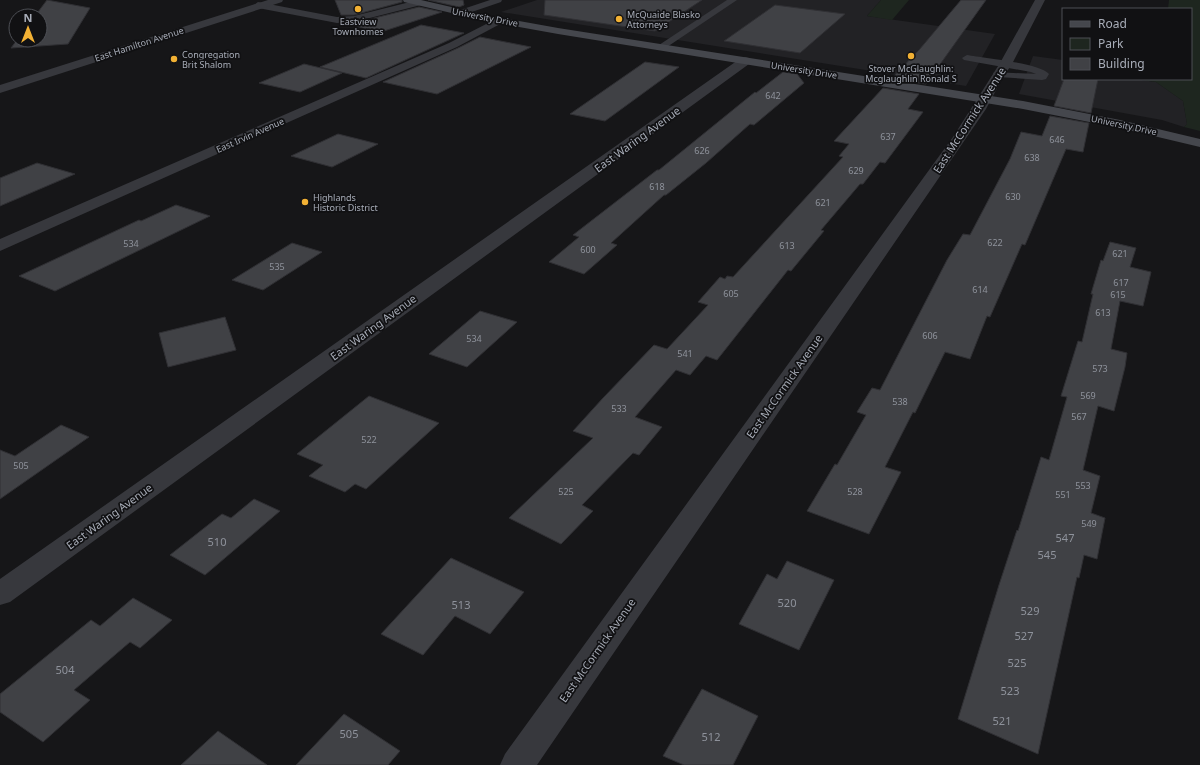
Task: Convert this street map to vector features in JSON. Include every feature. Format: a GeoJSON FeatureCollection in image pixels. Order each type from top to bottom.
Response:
{"type":"FeatureCollection","features":[{"type":"Feature","properties":{"kind":"main road","name":"University Drive"},"geometry":{"type":"LineString","coordinates":[[413,1],[498,21],[986,99],[1077,115],[1197,142]]}},
{"type":"Feature","properties":{"kind":"street","name":"East Hamilton Avenue"},"geometry":{"type":"LineString","coordinates":[[0,89],[258,5],[278,0]]}},
{"type":"Feature","properties":{"kind":"street","name":"East McCormick Avenue"},"geometry":{"type":"LineString","coordinates":[[516,765],[958,140],[986,99],[1040,0]]}},
{"type":"Feature","properties":{"kind":"street","name":"East Irvin Avenue"},"geometry":{"type":"LineString","coordinates":[[0,246],[453,45],[498,21]]}},
{"type":"Feature","properties":{"kind":"street","name":"East Waring Avenue"},"geometry":{"type":"LineString","coordinates":[[0,594],[746,61]]}},
{"type":"Feature","properties":{"kind":"lane"},"geometry":{"type":"LineString","coordinates":[[460,13],[498,0]]}},
{"type":"Feature","properties":{"kind":"lane"},"geometry":{"type":"LineString","coordinates":[[661,47],[733,0]]}},
{"type":"Feature","properties":{"kind":"lane"},"geometry":{"type":"LineString","coordinates":[[258,5],[337,20],[354,19],[413,1]]}},
{"type":"Feature","properties":{"kind":"lane"},"geometry":{"type":"LineString","coordinates":[[967,58],[1002,69]]}},
{"type":"Feature","properties":{"kind":"shaded area"},"geometry":{"type":"Polygon","coordinates":[[[537,0],[881,0],[867,16],[995,34],[966,86],[501,12],[537,0]]]}},
{"type":"Feature","properties":{"kind":"shaded area"},"geometry":{"type":"Polygon","coordinates":[[[1033,56],[1062,60],[1062,80],[1142,80],[1156,82],[1183,101],[1187,124],[1184,127],[1162,120],[1019,94],[1033,56]]]}},
{"type":"Feature","properties":{"kind":"green space"},"geometry":{"type":"Polygon","coordinates":[[[881,0],[909,0],[892,20],[867,16],[881,0]]]}},
{"type":"Feature","properties":{"kind":"green space"},"geometry":{"type":"Polygon","coordinates":[[[1169,0],[1200,0],[1200,131],[1184,127],[1187,124],[1183,101],[1156,82],[1143,80],[1192,80],[1192,8],[1168,8],[1169,0]]]}},
{"type":"Feature","properties":{"kind":"building"},"geometry":{"type":"Polygon","coordinates":[[[47,0],[90,8],[68,44],[48,45],[48,8],[41,8],[47,0]]]}},
{"type":"Feature","properties":{"kind":"building"},"geometry":{"type":"Polygon","coordinates":[[[335,0],[402,0],[402,2],[354,15],[341,15],[335,0]]]}},
{"type":"Feature","properties":{"kind":"building"},"geometry":{"type":"Polygon","coordinates":[[[428,0],[463,0],[464,5],[459,7],[428,0]]]}},
{"type":"Feature","properties":{"kind":"building"},"geometry":{"type":"Polygon","coordinates":[[[545,0],[702,0],[655,31],[544,15],[545,0]]]}},
{"type":"Feature","properties":{"kind":"building"},"geometry":{"type":"Polygon","coordinates":[[[961,0],[986,0],[926,84],[891,79],[919,50],[961,0]]]}},
{"type":"Feature","properties":{"kind":"building"},"geometry":{"type":"Polygon","coordinates":[[[775,5],[845,14],[800,53],[724,41],[775,5]]]}},
{"type":"Feature","properties":{"kind":"building"},"geometry":{"type":"Polygon","coordinates":[[[419,7],[442,12],[378,33],[350,24],[419,7]]]}},
{"type":"Feature","properties":{"kind":"building"},"geometry":{"type":"Polygon","coordinates":[[[421,25],[464,33],[366,78],[320,67],[421,25]]]}},
{"type":"Feature","properties":{"kind":"building"},"geometry":{"type":"Polygon","coordinates":[[[480,37],[531,47],[437,94],[383,82],[458,48],[480,37]]]}},
{"type":"Feature","properties":{"kind":"building"},"geometry":{"type":"Polygon","coordinates":[[[645,62],[679,67],[605,121],[570,114],[645,62]]]}},
{"type":"Feature","properties":{"kind":"building"},"geometry":{"type":"Polygon","coordinates":[[[304,64],[342,73],[300,92],[259,83],[304,64]]]}},
{"type":"Feature","properties":{"kind":"building"},"geometry":{"type":"Polygon","coordinates":[[[783,72],[797,74],[804,83],[754,125],[750,124],[706,163],[666,195],[664,195],[611,243],[617,245],[584,274],[549,262],[579,237],[573,235],[657,170],[659,170],[755,92],[756,93],[783,72]]]}},
{"type":"Feature","properties":{"kind":"building"},"geometry":{"type":"Polygon","coordinates":[[[1064,80],[1098,80],[1091,113],[1054,106],[1064,80]]]}},
{"type":"Feature","properties":{"kind":"building"},"geometry":{"type":"Polygon","coordinates":[[[883,88],[919,94],[908,109],[923,112],[885,163],[880,162],[863,184],[860,184],[821,230],[824,231],[791,271],[788,270],[717,360],[706,356],[690,375],[676,370],[635,417],[662,427],[639,455],[633,453],[582,505],[593,511],[561,544],[509,518],[593,438],[573,431],[603,398],[654,345],[667,349],[708,305],[698,302],[720,277],[725,279],[727,276],[733,277],[843,157],[839,156],[849,144],[834,141],[883,88]]]}},
{"type":"Feature","properties":{"kind":"building"},"geometry":{"type":"Polygon","coordinates":[[[1050,116],[1089,123],[1083,152],[1066,149],[1025,245],[1022,244],[990,317],[987,316],[970,359],[945,352],[915,413],[913,412],[885,467],[901,472],[869,534],[807,511],[835,464],[837,465],[866,415],[857,412],[872,388],[880,390],[947,260],[963,234],[970,235],[1010,159],[1021,132],[1042,136],[1050,116]]]}},
{"type":"Feature","properties":{"kind":"building"},"geometry":{"type":"Polygon","coordinates":[[[338,134],[378,144],[332,167],[291,156],[338,134]]]}},
{"type":"Feature","properties":{"kind":"building"},"geometry":{"type":"Polygon","coordinates":[[[37,163],[75,174],[0,206],[0,178],[37,163]]]}},
{"type":"Feature","properties":{"kind":"building"},"geometry":{"type":"Polygon","coordinates":[[[176,205],[210,216],[55,291],[19,276],[139,220],[141,221],[176,205]]]}},
{"type":"Feature","properties":{"kind":"building"},"geometry":{"type":"Polygon","coordinates":[[[1110,242],[1136,248],[1130,267],[1151,272],[1143,306],[1120,301],[1111,349],[1127,353],[1125,367],[1114,411],[1098,406],[1083,470],[1100,476],[1091,513],[1105,518],[1097,559],[1084,555],[1079,578],[1077,577],[1038,754],[958,719],[999,585],[1017,530],[1018,531],[1041,457],[1049,460],[1067,397],[1061,396],[1078,341],[1082,342],[1093,294],[1091,294],[1101,260],[1103,261],[1110,242]]]}},
{"type":"Feature","properties":{"kind":"building"},"geometry":{"type":"Polygon","coordinates":[[[292,243],[322,252],[263,290],[232,280],[292,243]]]}},
{"type":"Feature","properties":{"kind":"building"},"geometry":{"type":"Polygon","coordinates":[[[480,311],[517,322],[467,367],[429,354],[480,311]]]}},
{"type":"Feature","properties":{"kind":"building"},"geometry":{"type":"Polygon","coordinates":[[[225,317],[236,350],[168,367],[159,333],[225,317]]]}},
{"type":"Feature","properties":{"kind":"building"},"geometry":{"type":"Polygon","coordinates":[[[369,396],[439,423],[366,489],[355,484],[345,492],[309,476],[323,465],[297,454],[369,396]]]}},
{"type":"Feature","properties":{"kind":"building"},"geometry":{"type":"Polygon","coordinates":[[[61,425],[89,437],[0,499],[0,450],[15,456],[61,425]]]}},
{"type":"Feature","properties":{"kind":"building"},"geometry":{"type":"Polygon","coordinates":[[[254,499],[280,511],[205,575],[170,555],[222,514],[231,518],[254,499]]]}},
{"type":"Feature","properties":{"kind":"building"},"geometry":{"type":"Polygon","coordinates":[[[451,558],[524,592],[490,634],[455,616],[423,655],[381,634],[451,558]]]}},
{"type":"Feature","properties":{"kind":"building"},"geometry":{"type":"Polygon","coordinates":[[[787,561],[834,580],[799,650],[739,624],[767,574],[777,579],[787,561]]]}},
{"type":"Feature","properties":{"kind":"building"},"geometry":{"type":"Polygon","coordinates":[[[133,598],[172,620],[140,648],[130,642],[74,690],[90,700],[43,742],[0,712],[0,694],[91,620],[100,626],[133,598]]]}},
{"type":"Feature","properties":{"kind":"building"},"geometry":{"type":"Polygon","coordinates":[[[702,689],[758,716],[733,765],[684,765],[663,756],[702,689]]]}},
{"type":"Feature","properties":{"kind":"building"},"geometry":{"type":"Polygon","coordinates":[[[344,714],[400,751],[388,765],[296,765],[344,714]]]}},
{"type":"Feature","properties":{"kind":"building"},"geometry":{"type":"Polygon","coordinates":[[[218,731],[267,765],[181,765],[218,731]]]}},
{"type":"Feature","properties":{"kind":"place","name":"Eastview Townhomes"},"geometry":{"type":"Point","coordinates":[358,9]}},
{"type":"Feature","properties":{"kind":"place","name":"McQuaide Blasko Attorneys"},"geometry":{"type":"Point","coordinates":[619,19]}},
{"type":"Feature","properties":{"kind":"place","name":"Stover McGlaughlin: Mcglaughlin Ronald S"},"geometry":{"type":"Point","coordinates":[911,56]}},
{"type":"Feature","properties":{"kind":"place","name":"Congregation Brit Shalom"},"geometry":{"type":"Point","coordinates":[174,59]}},
{"type":"Feature","properties":{"kind":"place","name":"Highlands Historic District"},"geometry":{"type":"Point","coordinates":[305,202]}}]}
